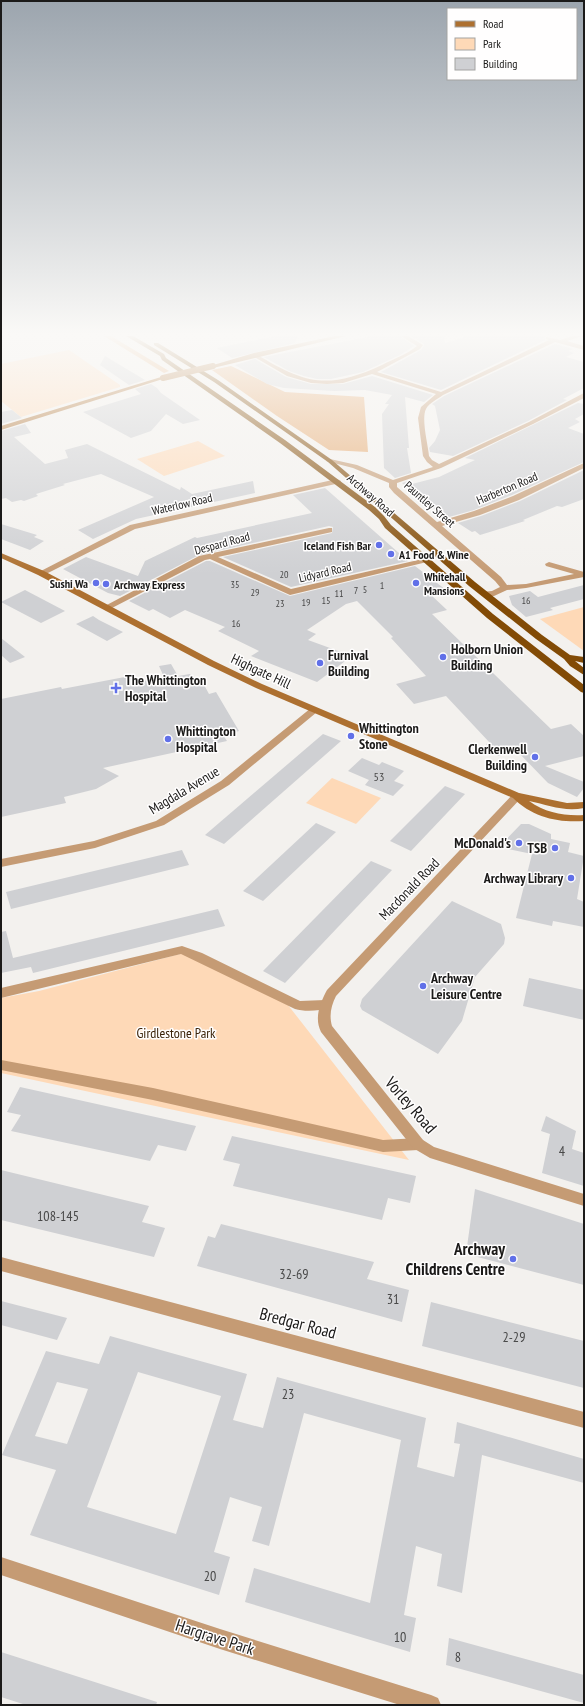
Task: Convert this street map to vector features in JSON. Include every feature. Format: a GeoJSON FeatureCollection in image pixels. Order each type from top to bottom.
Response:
{"type":"FeatureCollection","features":[{"type":"Feature","properties":{"kind":"highway","name":"Archway Road"},"geometry":{"type":"LineString","coordinates":[[246,416],[308,459],[336,481],[375,513],[370,516],[373,521],[377,524],[388,526],[490,616],[584,690]]}},
{"type":"Feature","properties":{"kind":"highway","name":"Archway Road"},"geometry":{"type":"LineString","coordinates":[[264,416],[330,461],[485,594],[532,632],[567,657],[584,672]]}},
{"type":"Feature","properties":{"kind":"highway"},"geometry":{"type":"LineString","coordinates":[[375,513],[387,510]]}},
{"type":"Feature","properties":{"kind":"highway"},"geometry":{"type":"LineString","coordinates":[[567,657],[584,660]]}},
{"type":"Feature","properties":{"kind":"main road"},"geometry":{"type":"LineString","coordinates":[[1,428],[41,416]]}},
{"type":"Feature","properties":{"kind":"main road","name":"Highgate Hill"},"geometry":{"type":"LineString","coordinates":[[1,555],[41,573],[222,668],[314,710],[517,796],[536,798],[567,807],[584,806]]}},
{"type":"Feature","properties":{"kind":"main road","name":"Highgate Hill"},"geometry":{"type":"LineString","coordinates":[[517,796],[524,804],[532,808],[555,816],[580,818]]}},
{"type":"Feature","properties":{"kind":"street"},"geometry":{"type":"LineString","coordinates":[[421,416],[426,456],[429,461],[439,467]]}},
{"type":"Feature","properties":{"kind":"street"},"geometry":{"type":"LineString","coordinates":[[393,482],[439,467],[545,416]]}},
{"type":"Feature","properties":{"kind":"street","name":"Pauntley Street"},"geometry":{"type":"LineString","coordinates":[[330,461],[355,466],[393,482],[393,487],[397,492],[498,579],[505,588]]}},
{"type":"Feature","properties":{"kind":"street","name":"Harberton Road"},"geometry":{"type":"LineString","coordinates":[[436,525],[477,513],[516,498],[584,465]]}},
{"type":"Feature","properties":{"kind":"street","name":"Waterlow Road"},"geometry":{"type":"LineString","coordinates":[[41,573],[133,527],[336,481]]}},
{"type":"Feature","properties":{"kind":"street","name":"Despard Road"},"geometry":{"type":"LineString","coordinates":[[106,607],[202,558],[329,530]]}},
{"type":"Feature","properties":{"kind":"street","name":"Lidyard Road"},"geometry":{"type":"LineString","coordinates":[[210,556],[290,592],[427,560]]}},
{"type":"Feature","properties":{"kind":"street"},"geometry":{"type":"LineString","coordinates":[[485,594],[494,593],[505,588],[526,586],[584,575],[549,564]]}},
{"type":"Feature","properties":{"kind":"street","name":"Magdala Avenue"},"geometry":{"type":"LineString","coordinates":[[1,863],[95,844],[160,823],[225,783],[314,710]]}},
{"type":"Feature","properties":{"kind":"street","name":"Macdonald Road"},"geometry":{"type":"LineString","coordinates":[[325,1005],[331,993],[517,796]]}},
{"type":"Feature","properties":{"kind":"street"},"geometry":{"type":"LineString","coordinates":[[1,993],[182,950],[299,1006],[325,1005]]}},
{"type":"Feature","properties":{"kind":"street","name":"Vorley Road"},"geometry":{"type":"LineString","coordinates":[[325,1005],[324,1021],[326,1028],[418,1144],[430,1152],[444,1158],[584,1200]]}},
{"type":"Feature","properties":{"kind":"street"},"geometry":{"type":"LineString","coordinates":[[1,1064],[153,1094],[383,1146],[418,1144]]}},
{"type":"Feature","properties":{"kind":"street","name":"Bredgar Road"},"geometry":{"type":"LineString","coordinates":[[1,1264],[174,1309],[584,1420]]}},
{"type":"Feature","properties":{"kind":"street","name":"Hargrave Park"},"geometry":{"type":"LineString","coordinates":[[1,1566],[220,1639],[430,1705]]}},
{"type":"Feature","properties":{"kind":"green space"},"geometry":{"type":"Polygon","coordinates":[[[198,441],[225,456],[164,476],[137,459],[198,441]]]}},
{"type":"Feature","properties":{"kind":"green space"},"geometry":{"type":"Polygon","coordinates":[[[584,607],[584,651],[540,619],[584,607]]]}},
{"type":"Feature","properties":{"kind":"green space"},"geometry":{"type":"Polygon","coordinates":[[[332,778],[381,798],[356,824],[306,803],[332,778]]]}},
{"type":"Feature","properties":{"kind":"green space","name":"Girdlestone Park"},"geometry":{"type":"Polygon","coordinates":[[[184,953],[288,1005],[409,1160],[1,1073],[1,998],[39,991],[184,953]]]}},
{"type":"Feature","properties":{"kind":"shaded area"},"geometry":{"type":"Polygon","coordinates":[[[277,416],[365,416],[368,452],[329,450],[277,416]]]}},
{"type":"Feature","properties":{"kind":"building"},"geometry":{"type":"Polygon","coordinates":[[[1,416],[19,416],[22,418],[1,424],[1,416]]]}},
{"type":"Feature","properties":{"kind":"building"},"geometry":{"type":"Polygon","coordinates":[[[90,416],[165,416],[151,431],[131,438],[90,416]]]}},
{"type":"Feature","properties":{"kind":"building"},"geometry":{"type":"Polygon","coordinates":[[[169,416],[194,416],[200,420],[183,424],[169,416]]]}},
{"type":"Feature","properties":{"kind":"building"},"geometry":{"type":"Polygon","coordinates":[[[382,416],[406,416],[409,448],[407,448],[411,473],[395,478],[384,468],[382,416]]]}},
{"type":"Feature","properties":{"kind":"building"},"geometry":{"type":"Polygon","coordinates":[[[437,416],[538,416],[453,456],[430,452],[429,448],[435,441],[440,430],[437,416]]]}},
{"type":"Feature","properties":{"kind":"building"},"geometry":{"type":"Polygon","coordinates":[[[552,416],[581,416],[575,419],[580,422],[568,428],[584,434],[584,462],[512,495],[474,510],[449,517],[445,514],[442,515],[402,483],[411,480],[412,484],[439,477],[475,460],[465,458],[552,416]]]}},
{"type":"Feature","properties":{"kind":"building"},"geometry":{"type":"Polygon","coordinates":[[[25,424],[31,433],[14,437],[45,464],[68,458],[65,450],[87,444],[180,490],[181,487],[192,494],[253,481],[255,493],[136,519],[93,539],[78,530],[154,497],[101,474],[63,484],[65,485],[36,494],[38,496],[24,501],[21,500],[12,502],[6,498],[1,499],[1,431],[25,424]]]}},
{"type":"Feature","properties":{"kind":"building"},"geometry":{"type":"Polygon","coordinates":[[[584,470],[584,499],[562,507],[557,506],[523,520],[525,521],[480,535],[458,523],[520,501],[584,470]]]}},
{"type":"Feature","properties":{"kind":"building"},"geometry":{"type":"Polygon","coordinates":[[[325,488],[408,561],[291,587],[223,557],[332,533],[333,527],[329,526],[199,555],[120,596],[108,593],[63,569],[86,557],[138,576],[145,561],[195,537],[197,538],[312,513],[293,495],[325,488]]]}},
{"type":"Feature","properties":{"kind":"building"},"geometry":{"type":"Polygon","coordinates":[[[1,524],[37,535],[34,537],[44,541],[30,550],[1,539],[1,524]]]}},
{"type":"Feature","properties":{"kind":"building"},"geometry":{"type":"Polygon","coordinates":[[[206,561],[210,561],[290,596],[415,566],[446,590],[430,594],[447,610],[432,614],[551,729],[571,724],[584,736],[584,756],[545,766],[584,782],[584,788],[577,797],[548,783],[517,751],[498,756],[486,744],[490,743],[446,696],[414,704],[396,684],[426,676],[391,638],[393,637],[357,601],[346,604],[307,630],[316,634],[308,640],[352,656],[317,682],[251,656],[259,651],[218,631],[225,627],[185,610],[170,618],[153,609],[149,611],[129,601],[206,561]]]}},
{"type":"Feature","properties":{"kind":"building"},"geometry":{"type":"Polygon","coordinates":[[[584,585],[584,599],[550,608],[553,610],[526,617],[512,605],[509,596],[530,591],[538,597],[584,585]]]}},
{"type":"Feature","properties":{"kind":"building"},"geometry":{"type":"Polygon","coordinates":[[[25,590],[65,611],[41,623],[1,602],[25,590]]]}},
{"type":"Feature","properties":{"kind":"building"},"geometry":{"type":"Polygon","coordinates":[[[93,616],[123,632],[107,641],[76,624],[93,616]]]}},
{"type":"Feature","properties":{"kind":"building"},"geometry":{"type":"Polygon","coordinates":[[[1,638],[25,657],[10,663],[1,655],[1,638]]]}},
{"type":"Feature","properties":{"kind":"building","name":"Whittington Hospital"},"geometry":{"type":"Polygon","coordinates":[[[171,664],[178,676],[190,674],[196,685],[203,683],[209,694],[216,692],[239,731],[223,735],[227,741],[103,768],[119,776],[96,789],[64,797],[66,803],[1,817],[1,699],[61,687],[62,689],[130,676],[133,683],[164,677],[159,666],[171,664]]]}},
{"type":"Feature","properties":{"kind":"building"},"geometry":{"type":"Polygon","coordinates":[[[323,734],[341,741],[224,844],[205,835],[323,734]]]}},
{"type":"Feature","properties":{"kind":"building","name":"Whittington Stone"},"geometry":{"type":"Polygon","coordinates":[[[362,758],[379,765],[382,762],[404,771],[394,781],[404,785],[393,796],[365,785],[369,780],[348,771],[362,758]]]}},
{"type":"Feature","properties":{"kind":"building"},"geometry":{"type":"Polygon","coordinates":[[[445,786],[465,794],[411,851],[390,841],[445,786]]]}},
{"type":"Feature","properties":{"kind":"building"},"geometry":{"type":"Polygon","coordinates":[[[316,823],[336,832],[263,901],[243,891],[316,823]]]}},
{"type":"Feature","properties":{"kind":"building"},"geometry":{"type":"Polygon","coordinates":[[[521,824],[529,824],[551,834],[551,839],[570,843],[568,852],[584,856],[577,899],[584,902],[584,927],[553,921],[552,926],[516,918],[532,854],[499,847],[521,824]]]}},
{"type":"Feature","properties":{"kind":"building"},"geometry":{"type":"Polygon","coordinates":[[[182,850],[189,865],[11,909],[6,892],[182,850]]]}},
{"type":"Feature","properties":{"kind":"building"},"geometry":{"type":"Polygon","coordinates":[[[371,861],[392,870],[285,983],[263,971],[371,861]]]}},
{"type":"Feature","properties":{"kind":"building","name":"Archway Leisure Centre"},"geometry":{"type":"Polygon","coordinates":[[[452,901],[501,924],[505,938],[504,944],[475,977],[462,1021],[438,1054],[362,1010],[360,1006],[362,999],[452,901]]]}},
{"type":"Feature","properties":{"kind":"building"},"geometry":{"type":"Polygon","coordinates":[[[218,909],[225,926],[33,973],[31,967],[1,973],[1,932],[6,931],[13,958],[218,909]]]}},
{"type":"Feature","properties":{"kind":"building"},"geometry":{"type":"Polygon","coordinates":[[[529,978],[584,990],[584,1020],[523,1006],[529,978]]]}},
{"type":"Feature","properties":{"kind":"building"},"geometry":{"type":"Polygon","coordinates":[[[20,1087],[196,1126],[186,1151],[158,1145],[150,1161],[11,1131],[21,1115],[7,1112],[20,1087]]]}},
{"type":"Feature","properties":{"kind":"building"},"geometry":{"type":"Polygon","coordinates":[[[546,1116],[576,1131],[572,1149],[584,1153],[584,1186],[542,1173],[550,1134],[541,1131],[546,1116]]]}},
{"type":"Feature","properties":{"kind":"building"},"geometry":{"type":"Polygon","coordinates":[[[232,1136],[416,1176],[410,1203],[388,1198],[382,1220],[233,1186],[240,1164],[223,1160],[232,1136]]]}},
{"type":"Feature","properties":{"kind":"building"},"geometry":{"type":"Polygon","coordinates":[[[1,1170],[149,1206],[142,1222],[165,1228],[154,1257],[1,1220],[1,1170]]]}},
{"type":"Feature","properties":{"kind":"building"},"geometry":{"type":"Polygon","coordinates":[[[475,1189],[584,1224],[584,1285],[466,1254],[475,1189]]]}},
{"type":"Feature","properties":{"kind":"building"},"geometry":{"type":"Polygon","coordinates":[[[221,1224],[374,1262],[367,1279],[409,1290],[402,1322],[197,1266],[208,1236],[215,1238],[221,1224]]]}},
{"type":"Feature","properties":{"kind":"building"},"geometry":{"type":"Polygon","coordinates":[[[1,1301],[67,1318],[57,1340],[1,1325],[1,1301]]]}},
{"type":"Feature","properties":{"kind":"building"},"geometry":{"type":"Polygon","coordinates":[[[431,1302],[584,1341],[584,1388],[422,1346],[431,1302]]]}},
{"type":"Feature","properties":{"kind":"building"},"geometry":{"type":"Polygon","coordinates":[[[110,1336],[247,1374],[233,1420],[263,1428],[277,1377],[426,1418],[417,1467],[454,1477],[460,1444],[454,1443],[457,1422],[584,1459],[584,1483],[482,1455],[462,1593],[437,1586],[442,1554],[416,1546],[404,1615],[416,1618],[410,1652],[245,1602],[254,1568],[370,1603],[401,1440],[304,1413],[269,1546],[252,1541],[262,1507],[230,1497],[214,1552],[230,1557],[219,1595],[30,1535],[56,1470],[2,1455],[46,1351],[99,1364],[110,1336]],[[138,1372],[87,1507],[176,1534],[221,1396],[138,1372]],[[57,1382],[35,1436],[67,1444],[88,1389],[57,1382]]]}},
{"type":"Feature","properties":{"kind":"building"},"geometry":{"type":"Polygon","coordinates":[[[449,1638],[584,1675],[584,1703],[446,1665],[449,1638]]]}},
{"type":"Feature","properties":{"kind":"building"},"geometry":{"type":"Polygon","coordinates":[[[1,1652],[157,1702],[156,1705],[26,1705],[1,1697],[1,1652]]]}},
{"type":"Feature","properties":{"kind":"place","name":"Iceland Fish Bar"},"geometry":{"type":"Point","coordinates":[379,545]}},
{"type":"Feature","properties":{"kind":"place","name":"A1 Food & Wine"},"geometry":{"type":"Point","coordinates":[391,554]}},
{"type":"Feature","properties":{"kind":"place","name":"Sushi Wa"},"geometry":{"type":"Point","coordinates":[96,583]}},
{"type":"Feature","properties":{"kind":"place","name":"Whitehall Mansions"},"geometry":{"type":"Point","coordinates":[416,583]}},
{"type":"Feature","properties":{"kind":"place","name":"Archway Express"},"geometry":{"type":"Point","coordinates":[106,584]}},
{"type":"Feature","properties":{"kind":"place","name":"Holborn Union Building"},"geometry":{"type":"Point","coordinates":[443,657]}},
{"type":"Feature","properties":{"kind":"place","name":"Furnival Building"},"geometry":{"type":"Point","coordinates":[320,663]}},
{"type":"Feature","properties":{"kind":"place","name":"The Whittington Hospital"},"geometry":{"type":"Point","coordinates":[116,688]}},
{"type":"Feature","properties":{"kind":"place","name":"Whittington Stone"},"geometry":{"type":"Point","coordinates":[351,736]}},
{"type":"Feature","properties":{"kind":"place","name":"Whittington Hospital"},"geometry":{"type":"Point","coordinates":[168,739]}},
{"type":"Feature","properties":{"kind":"place","name":"Clerkenwell Building"},"geometry":{"type":"Point","coordinates":[535,757]}},
{"type":"Feature","properties":{"kind":"place","name":"McDonald's"},"geometry":{"type":"Point","coordinates":[519,843]}},
{"type":"Feature","properties":{"kind":"place","name":"TSB"},"geometry":{"type":"Point","coordinates":[555,848]}},
{"type":"Feature","properties":{"kind":"place","name":"Archway Library"},"geometry":{"type":"Point","coordinates":[571,878]}},
{"type":"Feature","properties":{"kind":"place","name":"Archway Leisure Centre"},"geometry":{"type":"Point","coordinates":[423,986]}},
{"type":"Feature","properties":{"kind":"place","name":"Archway Childrens Centre"},"geometry":{"type":"Point","coordinates":[513,1259]}}]}
